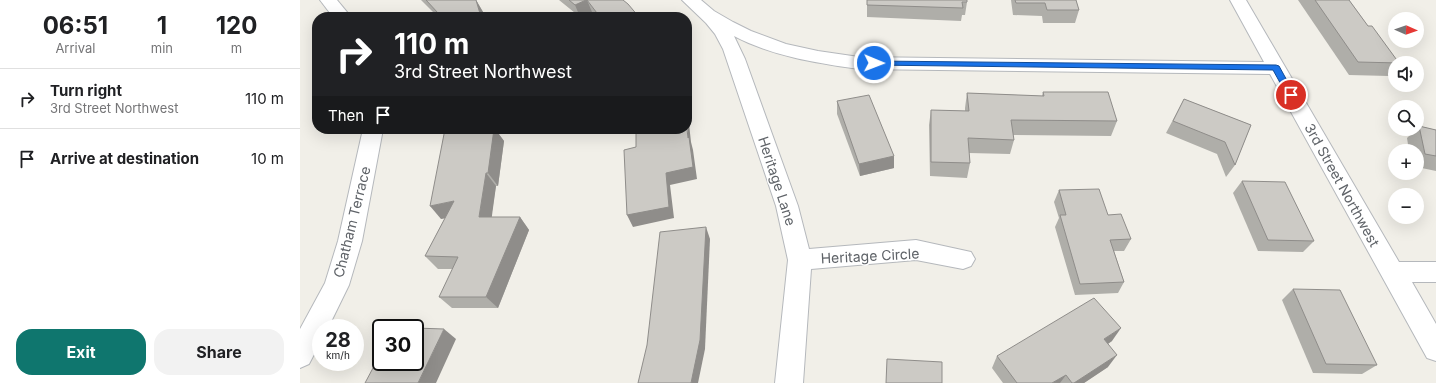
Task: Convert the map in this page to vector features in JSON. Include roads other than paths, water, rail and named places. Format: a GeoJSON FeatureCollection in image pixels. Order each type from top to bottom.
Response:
{"type":"FeatureCollection","features":[{"type":"Feature","properties":{"kind":"street"},"geometry":{"type":"LineString","coordinates":[[328,0],[338,12]]}},
{"type":"Feature","properties":{"kind":"street","name":"Heritage Lane"},"geometry":{"type":"LineString","coordinates":[[690,0],[709,15],[723,32],[736,59],[787,206],[800,260],[789,383]]}},
{"type":"Feature","properties":{"kind":"street","name":"3rd Street Northwest"},"geometry":{"type":"LineString","coordinates":[[1238,0],[1436,349]]}},
{"type":"Feature","properties":{"kind":"street"},"geometry":{"type":"LineString","coordinates":[[709,15],[730,28],[758,41],[787,51],[823,59],[858,63],[1276,68]]}},
{"type":"Feature","properties":{"kind":"street","name":"Chatham Terrace"},"geometry":{"type":"LineString","coordinates":[[300,355],[337,285],[350,241],[372,134]]}},
{"type":"Feature","properties":{"kind":"street","name":"Heritage Circle"},"geometry":{"type":"LineString","coordinates":[[800,260],[916,250],[963,259]]}},
{"type":"Feature","properties":{"kind":"street"},"geometry":{"type":"LineString","coordinates":[[1391,272],[1436,272]]}}]}
